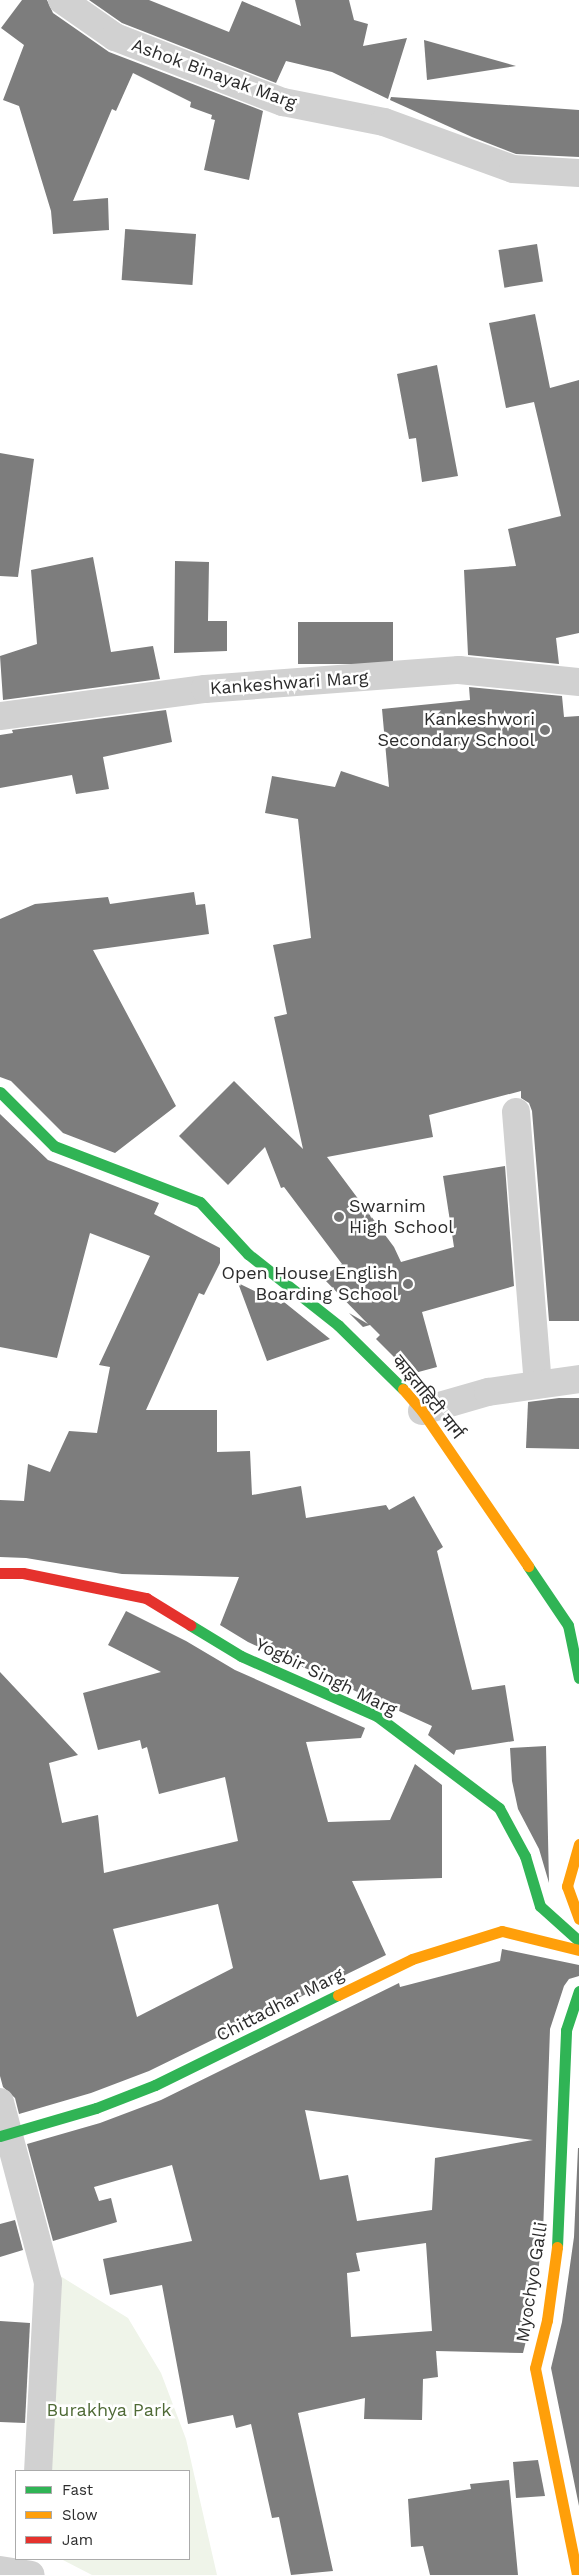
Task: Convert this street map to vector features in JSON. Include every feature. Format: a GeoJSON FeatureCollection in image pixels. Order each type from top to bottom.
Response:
{"type":"FeatureCollection","features":[{"type":"Feature","properties":{"kind":"street","name":"Ashok Binayak Marg"},"geometry":{"type":"LineString","coordinates":[[62,0],[115,38],[283,102],[384,122],[513,169],[579,173]]}},
{"type":"Feature","properties":{"kind":"street","name":"Kankeshwari Marg"},"geometry":{"type":"LineString","coordinates":[[0,716],[205,689],[459,670],[579,682]]}},
{"type":"Feature","properties":{"kind":"street","name":"काइताहिटी मार्ग"},"geometry":{"type":"LineString","coordinates":[[0,1092],[54,1146],[200,1202],[248,1254],[338,1325],[390,1373],[422,1411],[568,1625],[579,1678]]}},
{"type":"Feature","properties":{"kind":"street"},"geometry":{"type":"LineString","coordinates":[[516,1112],[538,1383]]}},
{"type":"Feature","properties":{"kind":"street"},"geometry":{"type":"LineString","coordinates":[[422,1411],[488,1392],[538,1383],[579,1379]]}},
{"type":"Feature","properties":{"kind":"street","name":"Yogbir Singh Marg"},"geometry":{"type":"LineString","coordinates":[[0,1573],[23,1573],[146,1598],[242,1656],[377,1716],[498,1808],[525,1856],[540,1906],[579,1942]]}},
{"type":"Feature","properties":{"kind":"street"},"geometry":{"type":"LineString","coordinates":[[579,1844],[567,1886],[579,1919]]}},
{"type":"Feature","properties":{"kind":"street","name":"Chittadhar Marg"},"geometry":{"type":"LineString","coordinates":[[4,2135],[96,2108],[155,2085],[412,1959],[502,1931],[579,1950]]}},
{"type":"Feature","properties":{"kind":"street","name":"Myochyo Galli"},"geometry":{"type":"LineString","coordinates":[[577,2575],[535,2368],[547,2320],[559,2235],[566,2030],[579,1991]]}},
{"type":"Feature","properties":{"kind":"street"},"geometry":{"type":"LineString","coordinates":[[0,2102],[4,2135],[48,2282],[38,2470]]}},
{"type":"Feature","properties":{"kind":"green space","name":"Burakhya Park"},"geometry":{"type":"Polygon","coordinates":[[[57,2274],[128,2318],[161,2373],[186,2439],[217,2575],[92,2575],[63,2560],[190,2560],[190,2470],[46,2470],[57,2274]]]}},
{"type":"Feature","properties":{"kind":"building"},"geometry":{"type":"Polygon","coordinates":[[[22,0],[47,0],[53,13],[109,52],[263,111],[249,180],[204,170],[215,120],[211,119],[212,115],[190,107],[191,102],[133,73],[116,111],[112,109],[73,201],[108,198],[109,230],[53,234],[51,211],[19,106],[3,100],[24,45],[1,28],[22,0]]]}},
{"type":"Feature","properties":{"kind":"building"},"geometry":{"type":"Polygon","coordinates":[[[89,0],[149,0],[229,32],[242,1],[301,26],[295,0],[349,0],[354,20],[368,24],[363,46],[407,38],[388,99],[332,72],[286,61],[276,83],[122,23],[89,0]]]}},
{"type":"Feature","properties":{"kind":"building"},"geometry":{"type":"Polygon","coordinates":[[[424,40],[516,66],[427,80],[424,40]]]}},
{"type":"Feature","properties":{"kind":"building"},"geometry":{"type":"Polygon","coordinates":[[[391,97],[579,110],[579,157],[516,154],[472,137],[390,100],[391,97]]]}},
{"type":"Feature","properties":{"kind":"building"},"geometry":{"type":"Polygon","coordinates":[[[125,229],[196,234],[192,285],[122,280],[125,229]]]}},
{"type":"Feature","properties":{"kind":"building"},"geometry":{"type":"Polygon","coordinates":[[[537,244],[543,282],[504,288],[498,250],[537,244]]]}},
{"type":"Feature","properties":{"kind":"building"},"geometry":{"type":"Polygon","coordinates":[[[535,314],[550,388],[579,380],[579,633],[556,638],[559,664],[468,655],[464,570],[516,566],[508,529],[561,516],[534,402],[506,408],[489,323],[535,314]]]}},
{"type":"Feature","properties":{"kind":"building"},"geometry":{"type":"Polygon","coordinates":[[[437,365],[458,476],[422,482],[416,438],[409,439],[397,374],[437,365]]]}},
{"type":"Feature","properties":{"kind":"building"},"geometry":{"type":"Polygon","coordinates":[[[0,453],[34,459],[18,577],[0,576],[0,453]]]}},
{"type":"Feature","properties":{"kind":"building"},"geometry":{"type":"Polygon","coordinates":[[[93,557],[111,652],[153,646],[160,679],[3,700],[0,656],[37,644],[31,570],[93,557]]]}},
{"type":"Feature","properties":{"kind":"building"},"geometry":{"type":"Polygon","coordinates":[[[175,561],[209,562],[208,621],[227,621],[227,651],[174,653],[175,561]]]}},
{"type":"Feature","properties":{"kind":"building"},"geometry":{"type":"Polygon","coordinates":[[[298,622],[393,622],[393,664],[298,664],[298,622]]]}},
{"type":"Feature","properties":{"kind":"building"},"geometry":{"type":"Polygon","coordinates":[[[469,687],[562,696],[564,717],[579,716],[579,1321],[549,1321],[532,1111],[529,1103],[521,1098],[521,1091],[429,1115],[433,1137],[327,1157],[394,1247],[401,1262],[454,1247],[443,1176],[505,1166],[514,1286],[422,1312],[437,1367],[411,1374],[376,1339],[380,1335],[370,1325],[363,1327],[349,1313],[368,1324],[322,1277],[342,1264],[284,1187],[281,1188],[265,1147],[228,1185],[179,1136],[234,1081],[303,1149],[274,1017],[287,1014],[273,945],[311,938],[298,819],[265,813],[272,776],[335,787],[341,771],[389,787],[382,709],[470,700],[469,687]]]}},
{"type":"Feature","properties":{"kind":"building"},"geometry":{"type":"Polygon","coordinates":[[[166,710],[172,742],[103,757],[109,789],[76,794],[72,775],[0,788],[0,735],[13,733],[12,730],[166,710]]]}},
{"type":"Feature","properties":{"kind":"building"},"geometry":{"type":"Polygon","coordinates":[[[194,892],[196,905],[205,904],[209,934],[93,950],[176,1106],[115,1153],[63,1133],[11,1081],[0,1077],[0,919],[35,904],[108,897],[110,904],[194,892]]]}},
{"type":"Feature","properties":{"kind":"building"},"geometry":{"type":"Polygon","coordinates":[[[0,1114],[48,1160],[159,1203],[154,1214],[220,1248],[220,1263],[204,1295],[199,1293],[146,1410],[217,1410],[217,1452],[250,1451],[252,1495],[301,1486],[306,1518],[386,1505],[389,1510],[414,1496],[443,1547],[437,1551],[472,1690],[505,1685],[514,1741],[456,1750],[454,1755],[428,1735],[432,1726],[248,1642],[220,1625],[239,1577],[122,1574],[26,1558],[0,1557],[0,1500],[24,1501],[28,1464],[50,1472],[69,1431],[97,1433],[110,1367],[99,1365],[150,1256],[90,1233],[57,1358],[0,1347],[0,1114]]]}},
{"type":"Feature","properties":{"kind":"building"},"geometry":{"type":"Polygon","coordinates":[[[238,1283],[281,1304],[284,1302],[330,1339],[267,1361],[238,1283]]]}},
{"type":"Feature","properties":{"kind":"building"},"geometry":{"type":"Polygon","coordinates":[[[559,1398],[579,1398],[579,1449],[526,1448],[528,1402],[559,1398]]]}},
{"type":"Feature","properties":{"kind":"building"},"geometry":{"type":"Polygon","coordinates":[[[126,1611],[186,1641],[235,1670],[365,1728],[361,1738],[306,1742],[328,1822],[390,1820],[415,1764],[442,1785],[442,1878],[352,1881],[386,1955],[149,2071],[91,2093],[19,2114],[15,2098],[3,2087],[0,2076],[0,1672],[78,1755],[49,1763],[62,1823],[98,1815],[104,1873],[238,1841],[225,1777],[159,1794],[147,1747],[142,1749],[140,1740],[98,1750],[83,1693],[161,1672],[108,1645],[126,1611]],[[218,1904],[113,1929],[137,2017],[233,1968],[218,1904]]]}},
{"type":"Feature","properties":{"kind":"building"},"geometry":{"type":"Polygon","coordinates":[[[546,1746],[549,1883],[539,1849],[518,1809],[512,1781],[510,1748],[546,1746]]]}},
{"type":"Feature","properties":{"kind":"building"},"geometry":{"type":"Polygon","coordinates":[[[502,1949],[579,1965],[579,1976],[569,1979],[564,1986],[550,2029],[543,2234],[532,2317],[523,2353],[436,2351],[438,2377],[423,2379],[422,2420],[364,2419],[365,2398],[298,2413],[333,2571],[291,2575],[279,2517],[272,2518],[251,2424],[236,2428],[233,2415],[188,2424],[162,2285],[110,2295],[103,2259],[192,2241],[172,2165],[94,2187],[99,2201],[111,2198],[117,2222],[53,2241],[27,2144],[100,2123],[161,2100],[399,1983],[400,1987],[500,1961],[502,1949]],[[305,2110],[320,2180],[348,2175],[357,2221],[432,2210],[435,2158],[533,2140],[438,2128],[305,2110]],[[426,2243],[356,2253],[360,2271],[347,2273],[351,2337],[432,2331],[426,2243]]]}},
{"type":"Feature","properties":{"kind":"building"},"geometry":{"type":"Polygon","coordinates":[[[578,2148],[579,2506],[551,2368],[562,2322],[574,2237],[578,2148]]]}},
{"type":"Feature","properties":{"kind":"building"},"geometry":{"type":"Polygon","coordinates":[[[15,2220],[23,2250],[0,2257],[0,2224],[15,2220]]]}},
{"type":"Feature","properties":{"kind":"building"},"geometry":{"type":"Polygon","coordinates":[[[0,2321],[30,2323],[25,2423],[0,2422],[0,2321]]]}},
{"type":"Feature","properties":{"kind":"building"},"geometry":{"type":"Polygon","coordinates":[[[538,2460],[545,2496],[516,2498],[513,2462],[538,2460]]]}},
{"type":"Feature","properties":{"kind":"building"},"geometry":{"type":"Polygon","coordinates":[[[509,2480],[518,2575],[430,2575],[423,2546],[411,2547],[408,2499],[471,2489],[470,2484],[509,2480]]]}},
{"type":"Feature","properties":{"kind":"traffic: fast"},"geometry":{"type":"LineString","coordinates":[[0,1092],[54,1146],[200,1202],[248,1254],[338,1325],[403,1389]]}},
{"type":"Feature","properties":{"kind":"traffic: fast"},"geometry":{"type":"LineString","coordinates":[[528,1566],[568,1625],[579,1678]]}},
{"type":"Feature","properties":{"kind":"traffic: fast"},"geometry":{"type":"LineString","coordinates":[[190,1625],[241,1656],[377,1716],[499,1808],[525,1856],[540,1906],[579,1941]]}},
{"type":"Feature","properties":{"kind":"traffic: fast"},"geometry":{"type":"LineString","coordinates":[[557,2247],[566,2030],[579,1991]]}},
{"type":"Feature","properties":{"kind":"traffic: fast"},"geometry":{"type":"LineString","coordinates":[[0,2136],[96,2108],[155,2085],[338,1995]]}},
{"type":"Feature","properties":{"kind":"traffic: slow"},"geometry":{"type":"LineString","coordinates":[[403,1389],[422,1411],[528,1566]]}},
{"type":"Feature","properties":{"kind":"traffic: slow"},"geometry":{"type":"LineString","coordinates":[[579,1844],[567,1886],[579,1919]]}},
{"type":"Feature","properties":{"kind":"traffic: slow"},"geometry":{"type":"LineString","coordinates":[[338,1995],[412,1959],[502,1931],[579,1950]]}},
{"type":"Feature","properties":{"kind":"traffic: slow"},"geometry":{"type":"LineString","coordinates":[[557,2247],[547,2320],[535,2368],[577,2575]]}},
{"type":"Feature","properties":{"kind":"traffic: jam"},"geometry":{"type":"LineString","coordinates":[[0,1573],[23,1573],[146,1598],[190,1625]]}},
{"type":"Feature","properties":{"kind":"place","name":"Kankeshwori Secondary School"},"geometry":{"type":"Point","coordinates":[545,730]}},
{"type":"Feature","properties":{"kind":"place","name":"Swarnim High School"},"geometry":{"type":"Point","coordinates":[339,1217]}},
{"type":"Feature","properties":{"kind":"place","name":"Open House English Boarding School"},"geometry":{"type":"Point","coordinates":[408,1284]}}]}
